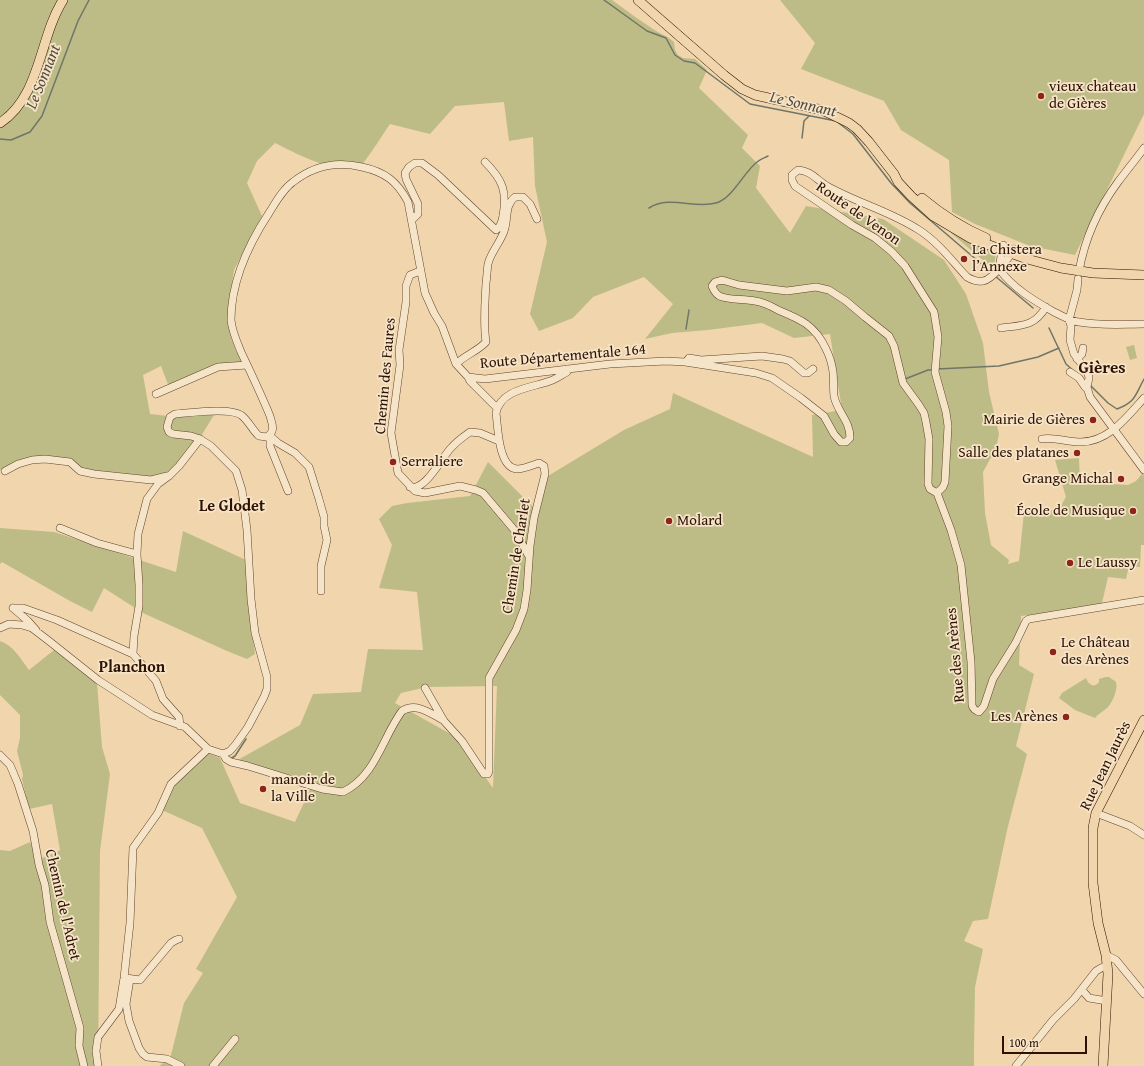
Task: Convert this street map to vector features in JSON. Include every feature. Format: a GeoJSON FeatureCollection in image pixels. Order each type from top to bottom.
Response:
{"type":"FeatureCollection","features":[{"type":"Feature","properties":{"kind":"main road"},"geometry":{"type":"LineString","coordinates":[[0,123],[14,111],[23,99],[35,73],[55,14],[63,0]]}},
{"type":"Feature","properties":{"kind":"main road"},"geometry":{"type":"LineString","coordinates":[[638,0],[729,80],[742,88],[755,95],[822,110],[849,123],[862,134],[894,174],[904,190],[933,216],[970,238],[1013,251],[1040,263],[1079,272],[1144,275]]}},
{"type":"Feature","properties":{"kind":"main road"},"geometry":{"type":"LineString","coordinates":[[1079,272],[1144,271]]}},
{"type":"Feature","properties":{"kind":"main road","name":"Rue Jean Jaurès"},"geometry":{"type":"LineString","coordinates":[[1105,1001],[1104,974],[1106,955],[1098,923],[1093,883],[1093,828],[1096,814],[1144,720]]}},
{"type":"Feature","properties":{"kind":"main road"},"geometry":{"type":"LineString","coordinates":[[1100,1066],[1105,1001]]}},
{"type":"Feature","properties":{"kind":"main road"},"geometry":{"type":"LineString","coordinates":[[1103,1066],[1105,1001]]}},
{"type":"Feature","properties":{"kind":"street"},"geometry":{"type":"LineString","coordinates":[[1144,148],[1109,195],[1096,218],[1086,243],[1079,272],[1077,290],[1069,320],[1071,326],[1070,340],[1076,357],[1088,373],[1088,388],[1090,397],[1144,470]]}},
{"type":"Feature","properties":{"kind":"street"},"geometry":{"type":"LineString","coordinates":[[412,220],[418,214],[418,204],[406,179],[406,173],[409,167],[415,163],[422,163],[438,175],[496,230],[499,228],[505,203],[504,190],[498,174],[485,162]]}},
{"type":"Feature","properties":{"kind":"street","name":"Route Départementale 164"},"geometry":{"type":"LineString","coordinates":[[288,490],[270,446],[270,436],[273,431],[273,427],[270,416],[236,340],[231,322],[232,296],[238,273],[248,249],[279,196],[292,182],[311,171],[326,166],[340,164],[367,168],[390,177],[402,190],[408,202],[425,293],[442,326],[456,364],[468,377],[485,379],[567,369],[666,361],[686,362],[756,373],[772,378],[802,398],[824,416],[834,434],[841,442],[846,442],[850,438],[850,430],[838,408],[835,398],[832,366],[826,349],[818,335],[803,321],[770,306],[757,301],[720,297],[712,286],[715,282],[722,280],[739,285],[787,291],[816,287],[834,292],[889,336],[894,346],[902,380],[924,413],[929,438],[928,484],[930,489],[937,493]]}},
{"type":"Feature","properties":{"kind":"street","name":"Route de Venon"},"geometry":{"type":"LineString","coordinates":[[937,493],[943,487],[945,482],[948,426],[935,369],[938,337],[934,312],[905,266],[875,238],[852,225],[795,186],[792,180],[792,175],[798,170],[807,172],[827,186],[896,217],[920,230],[949,257],[967,277],[972,280],[984,281],[995,273]]}},
{"type":"Feature","properties":{"kind":"street"},"geometry":{"type":"LineString","coordinates":[[456,364],[480,348],[486,342],[484,319],[488,265],[505,228],[509,201],[514,197],[523,197],[530,204],[537,219]]}},
{"type":"Feature","properties":{"kind":"street"},"geometry":{"type":"LineString","coordinates":[[995,273],[1002,248]]}},
{"type":"Feature","properties":{"kind":"street"},"geometry":{"type":"LineString","coordinates":[[995,273],[1013,251]]}},
{"type":"Feature","properties":{"kind":"street","name":"Chemin des Faures"},"geometry":{"type":"LineString","coordinates":[[410,487],[398,473],[391,432],[400,365],[400,350],[407,280],[410,275],[420,271]]}},
{"type":"Feature","properties":{"kind":"street"},"geometry":{"type":"LineString","coordinates":[[995,273],[1037,303],[1069,320],[1103,325],[1144,324]]}},
{"type":"Feature","properties":{"kind":"street"},"geometry":{"type":"LineString","coordinates":[[1001,328],[1032,322],[1041,315],[1046,307]]}},
{"type":"Feature","properties":{"kind":"street"},"geometry":{"type":"LineString","coordinates":[[1076,357],[1084,348]]}},
{"type":"Feature","properties":{"kind":"street"},"geometry":{"type":"LineString","coordinates":[[686,362],[689,358],[701,360],[762,356],[790,361],[804,373],[808,373],[813,369]]}},
{"type":"Feature","properties":{"kind":"street"},"geometry":{"type":"LineString","coordinates":[[156,394],[218,367],[247,365]]}},
{"type":"Feature","properties":{"kind":"street"},"geometry":{"type":"LineString","coordinates":[[468,377],[470,381],[497,408],[506,396],[519,390],[550,381],[566,372],[567,369]]}},
{"type":"Feature","properties":{"kind":"street"},"geometry":{"type":"LineString","coordinates":[[1070,372],[1078,378],[1084,387],[1088,388]]}},
{"type":"Feature","properties":{"kind":"street"},"geometry":{"type":"LineString","coordinates":[[1042,439],[1052,438],[1086,442],[1106,435],[1114,430],[1144,398]]}},
{"type":"Feature","properties":{"kind":"street","name":"Chemin de Charlet"},"geometry":{"type":"LineString","coordinates":[[444,721],[462,741],[484,774],[487,775],[489,771],[489,678],[519,623],[524,609],[534,518],[545,474],[544,466],[539,463],[519,469],[509,465],[504,457],[498,441],[497,408]]}},
{"type":"Feature","properties":{"kind":"street"},"geometry":{"type":"LineString","coordinates":[[223,754],[230,751],[248,727],[264,697],[267,688],[267,677],[255,633],[251,599],[247,530],[240,484],[236,471],[211,446],[200,439],[191,436],[173,434],[169,432],[167,427],[170,417],[175,414],[230,411],[240,414],[248,421],[259,436],[264,438],[270,436],[278,443],[295,453],[309,467],[324,517],[327,540],[321,566],[321,591]]}},
{"type":"Feature","properties":{"kind":"street"},"geometry":{"type":"LineString","coordinates":[[410,487],[417,487],[431,476],[450,449],[470,432],[480,433],[498,441]]}},
{"type":"Feature","properties":{"kind":"street"},"geometry":{"type":"LineString","coordinates":[[133,654],[140,585],[137,554],[138,534],[147,499],[158,484],[169,476],[200,439]]}},
{"type":"Feature","properties":{"kind":"street"},"geometry":{"type":"LineString","coordinates":[[5,471],[18,464],[32,460],[57,460],[70,462],[80,471],[94,474],[151,480],[169,476]]}},
{"type":"Feature","properties":{"kind":"street"},"geometry":{"type":"LineString","coordinates":[[410,487],[415,491],[425,493],[460,486],[483,493],[516,532],[530,557]]}},
{"type":"Feature","properties":{"kind":"street","name":"Rue des Arènes"},"geometry":{"type":"LineString","coordinates":[[937,493],[951,530],[961,565],[971,662],[972,704],[976,711],[979,712],[982,710],[993,679],[1016,642],[1026,621],[1029,619],[1144,600]]}},
{"type":"Feature","properties":{"kind":"street"},"geometry":{"type":"LineString","coordinates":[[60,528],[97,542],[137,554]]}},
{"type":"Feature","properties":{"kind":"street"},"geometry":{"type":"LineString","coordinates":[[39,633],[13,608],[23,608],[57,620],[133,654],[156,681],[163,699],[179,717],[180,726]]}},
{"type":"Feature","properties":{"kind":"street"},"geometry":{"type":"LineString","coordinates":[[0,628],[9,624],[22,625],[32,628],[126,700],[152,715],[189,730],[200,743],[208,749],[223,754],[226,759],[231,762],[322,789],[343,792],[352,787],[370,769],[402,711],[407,708],[416,707],[444,721]]}},
{"type":"Feature","properties":{"kind":"street"},"geometry":{"type":"LineString","coordinates":[[425,688],[444,721]]}},
{"type":"Feature","properties":{"kind":"street"},"geometry":{"type":"LineString","coordinates":[[181,1066],[167,1060],[147,1057],[142,1054],[130,1021],[126,1004],[133,848],[158,813],[171,784],[208,749]]}},
{"type":"Feature","properties":{"kind":"street","name":"Chemin de l'Adret"},"geometry":{"type":"LineString","coordinates":[[0,755],[10,765],[14,772],[33,831],[39,865],[45,885],[50,922],[80,1028],[79,1046],[84,1066]]}},
{"type":"Feature","properties":{"kind":"street"},"geometry":{"type":"LineString","coordinates":[[1096,814],[1130,826],[1144,835]]}},
{"type":"Feature","properties":{"kind":"street"},"geometry":{"type":"LineString","coordinates":[[127,978],[140,980],[171,943],[179,940]]}},
{"type":"Feature","properties":{"kind":"street"},"geometry":{"type":"LineString","coordinates":[[1106,955],[1119,963],[1144,994]]}},
{"type":"Feature","properties":{"kind":"street"},"geometry":{"type":"LineString","coordinates":[[1016,1066],[1053,1020],[1082,990],[1096,971],[1106,966]]}},
{"type":"Feature","properties":{"kind":"street"},"geometry":{"type":"LineString","coordinates":[[98,1066],[96,1051],[98,1037],[119,1009],[127,978]]}},
{"type":"Feature","properties":{"kind":"street"},"geometry":{"type":"LineString","coordinates":[[1082,990],[1089,998],[1105,1001]]}},
{"type":"Feature","properties":{"kind":"street"},"geometry":{"type":"LineString","coordinates":[[212,1066],[235,1039]]}},
{"type":"Feature","properties":{"kind":"shaded area"},"geometry":{"type":"Polygon","coordinates":[[[0,0],[612,0],[648,26],[672,40],[678,55],[683,58],[695,59],[707,70],[699,88],[748,135],[742,148],[760,166],[756,188],[790,233],[806,206],[883,219],[944,260],[966,294],[983,343],[989,392],[999,434],[996,448],[983,472],[985,513],[991,545],[1009,560],[1008,564],[1019,561],[1024,512],[1052,510],[1060,507],[1066,497],[1055,460],[1079,458],[1080,482],[1128,485],[1136,481],[1142,474],[1144,476],[1144,545],[1141,545],[1140,567],[1129,566],[1126,579],[1108,577],[1102,603],[1069,610],[1021,616],[1019,665],[1034,674],[1016,746],[1027,754],[1008,826],[988,919],[973,921],[964,941],[983,949],[975,987],[974,1066],[159,1066],[170,1059],[184,1003],[203,973],[196,969],[237,897],[202,828],[162,810],[179,779],[207,753],[220,758],[240,803],[295,822],[314,781],[236,761],[300,725],[313,694],[361,692],[368,649],[423,650],[417,592],[379,588],[392,545],[379,519],[392,506],[470,496],[488,462],[539,513],[548,476],[624,430],[670,409],[673,393],[813,457],[812,415],[842,410],[830,334],[794,338],[762,323],[672,333],[645,339],[673,304],[644,277],[593,297],[573,318],[539,331],[530,314],[547,242],[535,186],[533,137],[509,141],[504,102],[455,106],[430,134],[390,124],[362,164],[353,168],[342,168],[318,162],[275,143],[257,161],[247,183],[262,216],[234,270],[228,310],[231,338],[242,364],[217,365],[169,387],[161,366],[143,375],[150,414],[177,417],[214,415],[201,436],[194,442],[171,472],[155,477],[90,470],[79,467],[70,459],[27,459],[0,470],[0,0]],[[497,686],[427,687],[401,693],[395,703],[456,737],[493,788],[497,686]]]}},
{"type":"Feature","properties":{"kind":"shaded area"},"geometry":{"type":"Polygon","coordinates":[[[780,0],[1144,0],[1144,114],[1075,255],[1030,246],[975,224],[952,212],[949,160],[901,130],[884,101],[801,69],[815,43],[780,0]]]}},
{"type":"Feature","properties":{"kind":"shaded area"},"geometry":{"type":"Polygon","coordinates":[[[952,231],[996,251],[994,268],[992,268],[951,233],[952,231]]]}},
{"type":"Feature","properties":{"kind":"shaded area"},"geometry":{"type":"Polygon","coordinates":[[[1134,345],[1137,358],[1130,360],[1126,347],[1134,345]]]}},
{"type":"Feature","properties":{"kind":"shaded area"},"geometry":{"type":"Polygon","coordinates":[[[0,528],[54,532],[176,572],[183,531],[246,560],[247,586],[255,654],[247,659],[227,651],[143,613],[104,588],[92,612],[2,562],[0,564],[0,528]]]}},
{"type":"Feature","properties":{"kind":"shaded area"},"geometry":{"type":"Polygon","coordinates":[[[0,641],[13,649],[29,670],[54,650],[97,683],[102,747],[110,774],[100,851],[98,1066],[0,1066],[0,850],[10,851],[30,842],[37,860],[60,850],[52,804],[29,809],[17,751],[20,738],[20,715],[0,695],[0,641]]]}},
{"type":"Feature","properties":{"kind":"shaded area"},"geometry":{"type":"Polygon","coordinates":[[[1109,677],[1116,682],[1116,692],[1108,707],[1095,718],[1075,710],[1059,698],[1062,693],[1086,678],[1091,685],[1095,685],[1099,682],[1099,679],[1109,677]]]}},
{"type":"Feature","properties":{"kind":"waterway","name":"Le Sonnant"},"geometry":{"type":"LineString","coordinates":[[0,139],[11,140],[30,132],[42,116],[78,21],[89,0]]}},
{"type":"Feature","properties":{"kind":"waterway","name":"Le Sonnant"},"geometry":{"type":"LineString","coordinates":[[604,0],[647,31],[666,38],[675,55],[684,61],[695,63],[750,104],[836,121],[853,134],[891,183],[910,203],[992,273]]}},
{"type":"Feature","properties":{"kind":"waterway"},"geometry":{"type":"LineString","coordinates":[[802,138],[804,121],[809,116]]}},
{"type":"Feature","properties":{"kind":"waterway"},"geometry":{"type":"LineString","coordinates":[[649,208],[657,204],[674,202],[699,204],[716,203],[728,196],[757,162],[768,156]]}},
{"type":"Feature","properties":{"kind":"waterway","name":"Le Sonnant"},"geometry":{"type":"LineString","coordinates":[[995,276],[1033,308]]}},
{"type":"Feature","properties":{"kind":"waterway"},"geometry":{"type":"LineString","coordinates":[[686,329],[689,310]]}},
{"type":"Feature","properties":{"kind":"waterway","name":"Le Sonnant"},"geometry":{"type":"LineString","coordinates":[[1049,328],[1066,364],[1075,372]]}},
{"type":"Feature","properties":{"kind":"waterway"},"geometry":{"type":"LineString","coordinates":[[937,369],[999,366],[1038,357],[1059,348]]}},
{"type":"Feature","properties":{"kind":"waterway"},"geometry":{"type":"LineString","coordinates":[[905,379],[928,370],[933,370]]}},
{"type":"Feature","properties":{"kind":"waterway","name":"Le Sonnant"},"geometry":{"type":"LineString","coordinates":[[1090,385],[1108,403],[1117,409],[1132,401],[1144,379]]}},
{"type":"Feature","properties":{"kind":"waterway"},"geometry":{"type":"LineString","coordinates":[[230,759],[235,756],[246,739]]}},
{"type":"Feature","properties":{"kind":"place","name":"vieux chateau de Gières"},"geometry":{"type":"Point","coordinates":[1041,96]}},
{"type":"Feature","properties":{"kind":"place","name":"La Chistera l’Annexe"},"geometry":{"type":"Point","coordinates":[964,259]}},
{"type":"Feature","properties":{"kind":"place","name":"Mairie de Gières"},"geometry":{"type":"Point","coordinates":[1093,420]}},
{"type":"Feature","properties":{"kind":"place","name":"Salle des platanes"},"geometry":{"type":"Point","coordinates":[1077,453]}},
{"type":"Feature","properties":{"kind":"place","name":"Serraliere"},"geometry":{"type":"Point","coordinates":[393,462]}},
{"type":"Feature","properties":{"kind":"place","name":"Grange Michal"},"geometry":{"type":"Point","coordinates":[1121,479]}},
{"type":"Feature","properties":{"kind":"place","name":"École de Musique"},"geometry":{"type":"Point","coordinates":[1133,511]}},
{"type":"Feature","properties":{"kind":"place","name":"Molard"},"geometry":{"type":"Point","coordinates":[669,521]}},
{"type":"Feature","properties":{"kind":"place","name":"Le Laussy"},"geometry":{"type":"Point","coordinates":[1070,563]}},
{"type":"Feature","properties":{"kind":"place","name":"Le Château des Arènes"},"geometry":{"type":"Point","coordinates":[1053,652]}},
{"type":"Feature","properties":{"kind":"place","name":"Les Arènes"},"geometry":{"type":"Point","coordinates":[1066,717]}},
{"type":"Feature","properties":{"kind":"place","name":"manoir de la Ville"},"geometry":{"type":"Point","coordinates":[263,789]}},
{"type":"Feature","properties":{"kind":"district","name":"Gières"},"geometry":{"type":"Point","coordinates":[1102,369]}},
{"type":"Feature","properties":{"kind":"district","name":"Le Glodet"},"geometry":{"type":"Point","coordinates":[232,507]}},
{"type":"Feature","properties":{"kind":"district","name":"Planchon"},"geometry":{"type":"Point","coordinates":[132,668]}}]}
